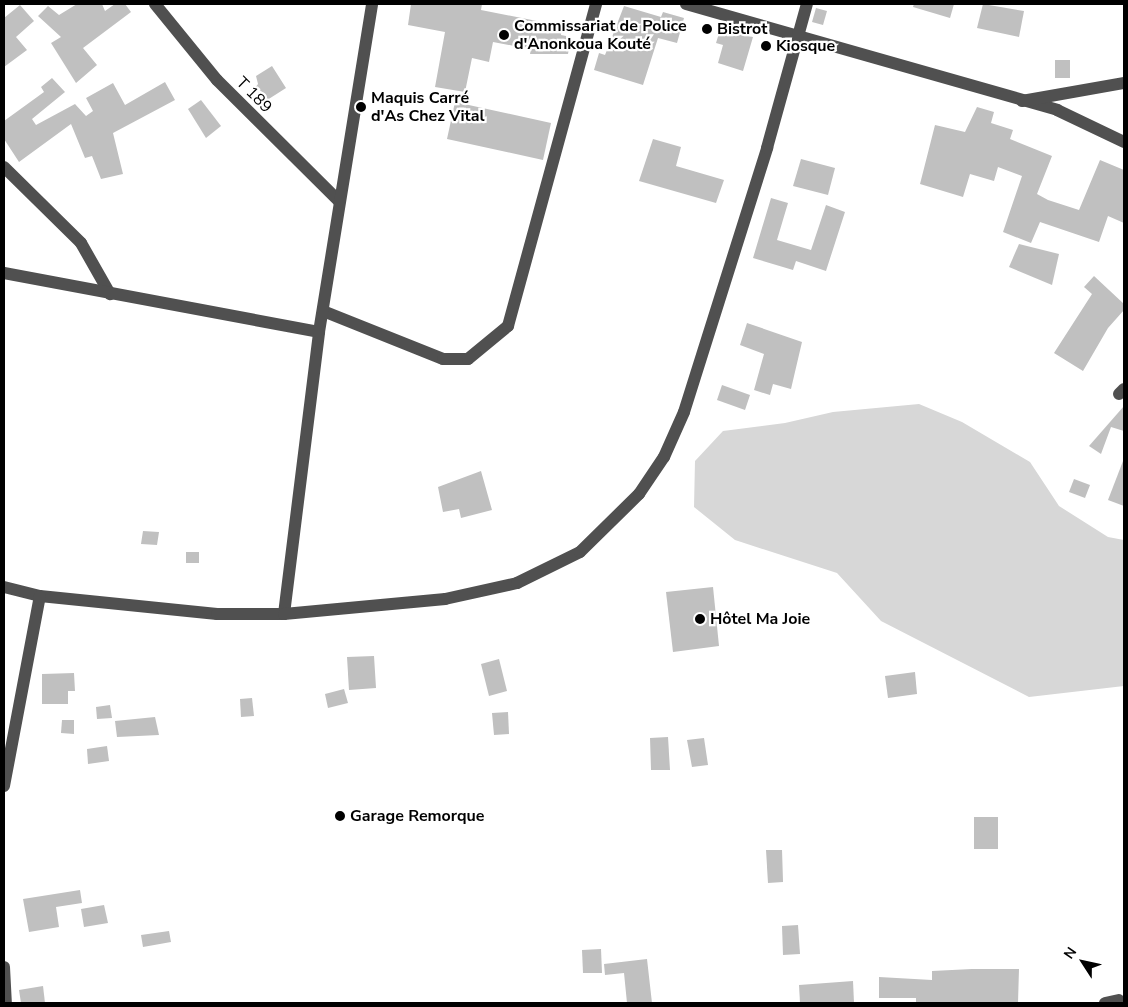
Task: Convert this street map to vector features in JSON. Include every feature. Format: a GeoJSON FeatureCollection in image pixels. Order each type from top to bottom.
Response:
{"type":"FeatureCollection","features":[{"type":"Feature","properties":{"kind":"street","name":"T 189"},"geometry":{"type":"LineString","coordinates":[[155,4],[217,80],[338,202]]}},
{"type":"Feature","properties":{"kind":"street"},"geometry":{"type":"LineString","coordinates":[[284,614],[319,332],[338,202],[372,4]]}},
{"type":"Feature","properties":{"kind":"street"},"geometry":{"type":"LineString","coordinates":[[323,311],[443,359],[468,359],[490,344],[508,326],[596,4]]}},
{"type":"Feature","properties":{"kind":"street"},"geometry":{"type":"LineString","coordinates":[[686,4],[1057,110],[1124,142]]}},
{"type":"Feature","properties":{"kind":"street"},"geometry":{"type":"LineString","coordinates":[[4,587],[40,596],[216,614],[284,614],[445,600],[517,583],[580,552],[618,518],[664,457],[684,412],[767,148],[807,4]]}},
{"type":"Feature","properties":{"kind":"street"},"geometry":{"type":"LineString","coordinates":[[1022,101],[1124,82]]}},
{"type":"Feature","properties":{"kind":"street"},"geometry":{"type":"LineString","coordinates":[[4,167],[81,243],[110,294]]}},
{"type":"Feature","properties":{"kind":"street"},"geometry":{"type":"LineString","coordinates":[[4,273],[319,332]]}},
{"type":"Feature","properties":{"kind":"street"},"geometry":{"type":"LineString","coordinates":[[4,786],[40,596]]}},
{"type":"Feature","properties":{"kind":"street"},"geometry":{"type":"LineString","coordinates":[[4,967],[6,1003]]}},
{"type":"Feature","properties":{"kind":"street"},"geometry":{"type":"LineString","coordinates":[[1105,1003],[1119,1000]]}},
{"type":"Feature","properties":{"kind":"shaded area"},"geometry":{"type":"Polygon","coordinates":[[[919,404],[962,422],[1030,462],[1059,506],[1108,537],[1124,540],[1124,686],[1029,697],[881,621],[837,573],[735,540],[694,507],[695,461],[723,431],[785,423],[833,412],[919,404]]]}},
{"type":"Feature","properties":{"kind":"building"},"geometry":{"type":"Polygon","coordinates":[[[77,4],[102,4],[105,11],[115,4],[125,4],[131,12],[83,48],[97,65],[76,83],[51,43],[61,37],[38,16],[48,6],[59,15],[77,4]]]}},
{"type":"Feature","properties":{"kind":"building"},"geometry":{"type":"Polygon","coordinates":[[[411,4],[482,4],[481,10],[562,26],[561,35],[571,37],[568,54],[530,54],[531,49],[493,42],[489,62],[472,58],[465,92],[435,87],[445,32],[408,25],[411,4]]]}},
{"type":"Feature","properties":{"kind":"building"},"geometry":{"type":"Polygon","coordinates":[[[914,4],[954,4],[950,18],[913,7],[914,4]]]}},
{"type":"Feature","properties":{"kind":"building"},"geometry":{"type":"Polygon","coordinates":[[[983,4],[1024,11],[1019,37],[977,28],[983,4]]]}},
{"type":"Feature","properties":{"kind":"building"},"geometry":{"type":"Polygon","coordinates":[[[20,5],[34,21],[16,37],[27,50],[4,67],[4,18],[20,5]]]}},
{"type":"Feature","properties":{"kind":"building"},"geometry":{"type":"Polygon","coordinates":[[[624,6],[661,17],[663,12],[684,18],[677,43],[658,38],[643,85],[594,70],[599,53],[605,55],[624,6]]]}},
{"type":"Feature","properties":{"kind":"building"},"geometry":{"type":"Polygon","coordinates":[[[816,8],[827,11],[823,25],[812,22],[816,8]]]}},
{"type":"Feature","properties":{"kind":"building"},"geometry":{"type":"Polygon","coordinates":[[[720,30],[753,37],[743,71],[718,63],[723,45],[716,43],[720,30]]]}},
{"type":"Feature","properties":{"kind":"building"},"geometry":{"type":"Polygon","coordinates":[[[1055,60],[1070,60],[1070,78],[1055,78],[1055,60]]]}},
{"type":"Feature","properties":{"kind":"building"},"geometry":{"type":"Polygon","coordinates":[[[272,66],[286,88],[264,102],[255,88],[258,84],[256,76],[272,66]]]}},
{"type":"Feature","properties":{"kind":"building"},"geometry":{"type":"Polygon","coordinates":[[[52,78],[65,92],[32,119],[36,125],[75,104],[86,116],[93,111],[86,98],[113,83],[125,105],[165,82],[175,100],[113,133],[123,174],[101,179],[92,156],[85,158],[71,124],[19,162],[4,139],[4,121],[44,92],[41,87],[52,78]]]}},
{"type":"Feature","properties":{"kind":"building"},"geometry":{"type":"Polygon","coordinates":[[[201,100],[221,126],[206,138],[188,109],[201,100]]]}},
{"type":"Feature","properties":{"kind":"building"},"geometry":{"type":"Polygon","coordinates":[[[455,102],[551,123],[543,160],[447,139],[455,102]]]}},
{"type":"Feature","properties":{"kind":"building"},"geometry":{"type":"Polygon","coordinates":[[[977,107],[994,112],[991,123],[1013,130],[1010,139],[1052,156],[1037,194],[1048,200],[1079,210],[1100,160],[1124,170],[1124,223],[1108,216],[1099,242],[1040,222],[1031,243],[1003,232],[1022,176],[998,167],[994,181],[970,174],[963,197],[920,184],[935,125],[965,132],[977,107]]]}},
{"type":"Feature","properties":{"kind":"building"},"geometry":{"type":"Polygon","coordinates":[[[653,139],[681,147],[676,166],[724,180],[716,203],[639,181],[653,139]]]}},
{"type":"Feature","properties":{"kind":"building"},"geometry":{"type":"Polygon","coordinates":[[[801,159],[835,168],[828,195],[793,186],[801,159]]]}},
{"type":"Feature","properties":{"kind":"building"},"geometry":{"type":"Polygon","coordinates":[[[771,198],[788,203],[777,240],[811,250],[826,205],[845,212],[826,271],[796,261],[793,270],[753,258],[771,198]]]}},
{"type":"Feature","properties":{"kind":"building"},"geometry":{"type":"Polygon","coordinates":[[[1019,244],[1059,254],[1052,285],[1009,267],[1019,244]]]}},
{"type":"Feature","properties":{"kind":"building"},"geometry":{"type":"Polygon","coordinates":[[[1094,276],[1124,304],[1124,310],[1108,328],[1083,371],[1054,353],[1092,294],[1084,287],[1094,276]]]}},
{"type":"Feature","properties":{"kind":"building"},"geometry":{"type":"Polygon","coordinates":[[[747,323],[802,342],[791,389],[773,384],[770,395],[754,390],[764,354],[740,345],[747,323]]]}},
{"type":"Feature","properties":{"kind":"building"},"geometry":{"type":"Polygon","coordinates":[[[722,385],[750,395],[745,410],[717,400],[722,385]]]}},
{"type":"Feature","properties":{"kind":"building"},"geometry":{"type":"Polygon","coordinates":[[[1124,406],[1124,431],[1111,427],[1101,454],[1089,446],[1124,406]]]}},
{"type":"Feature","properties":{"kind":"building"},"geometry":{"type":"Polygon","coordinates":[[[1124,461],[1124,506],[1108,500],[1124,461]]]}},
{"type":"Feature","properties":{"kind":"building"},"geometry":{"type":"Polygon","coordinates":[[[481,471],[492,510],[461,518],[459,509],[443,512],[438,487],[481,471]]]}},
{"type":"Feature","properties":{"kind":"building"},"geometry":{"type":"Polygon","coordinates":[[[1074,479],[1090,485],[1085,498],[1069,492],[1074,479]]]}},
{"type":"Feature","properties":{"kind":"building"},"geometry":{"type":"Polygon","coordinates":[[[143,531],[159,532],[157,545],[141,544],[143,531]]]}},
{"type":"Feature","properties":{"kind":"building"},"geometry":{"type":"Polygon","coordinates":[[[186,552],[199,552],[199,563],[186,563],[186,552]]]}},
{"type":"Feature","properties":{"kind":"building"},"geometry":{"type":"Polygon","coordinates":[[[713,587],[719,646],[673,652],[666,592],[713,587]]]}},
{"type":"Feature","properties":{"kind":"building"},"geometry":{"type":"Polygon","coordinates":[[[374,656],[376,688],[349,690],[347,657],[374,656]]]}},
{"type":"Feature","properties":{"kind":"building"},"geometry":{"type":"Polygon","coordinates":[[[499,659],[507,691],[489,696],[481,664],[499,659]]]}},
{"type":"Feature","properties":{"kind":"building"},"geometry":{"type":"Polygon","coordinates":[[[915,672],[917,694],[888,698],[885,676],[915,672]]]}},
{"type":"Feature","properties":{"kind":"building"},"geometry":{"type":"Polygon","coordinates":[[[74,673],[75,691],[68,691],[68,704],[42,704],[42,674],[74,673]]]}},
{"type":"Feature","properties":{"kind":"building"},"geometry":{"type":"Polygon","coordinates":[[[344,689],[348,703],[328,708],[325,694],[344,689]]]}},
{"type":"Feature","properties":{"kind":"building"},"geometry":{"type":"Polygon","coordinates":[[[252,698],[254,716],[241,717],[240,699],[252,698]]]}},
{"type":"Feature","properties":{"kind":"building"},"geometry":{"type":"Polygon","coordinates":[[[110,705],[112,718],[97,719],[96,707],[110,705]]]}},
{"type":"Feature","properties":{"kind":"building"},"geometry":{"type":"Polygon","coordinates":[[[508,712],[509,734],[494,735],[492,713],[508,712]]]}},
{"type":"Feature","properties":{"kind":"building"},"geometry":{"type":"Polygon","coordinates":[[[155,717],[159,735],[117,737],[115,721],[155,717]]]}},
{"type":"Feature","properties":{"kind":"building"},"geometry":{"type":"Polygon","coordinates":[[[62,720],[74,720],[74,734],[61,733],[62,720]]]}},
{"type":"Feature","properties":{"kind":"building"},"geometry":{"type":"Polygon","coordinates":[[[668,737],[670,770],[651,770],[650,738],[668,737]]]}},
{"type":"Feature","properties":{"kind":"building"},"geometry":{"type":"Polygon","coordinates":[[[704,738],[708,765],[692,767],[687,740],[704,738]]]}},
{"type":"Feature","properties":{"kind":"building"},"geometry":{"type":"Polygon","coordinates":[[[107,746],[109,761],[88,764],[87,749],[107,746]]]}},
{"type":"Feature","properties":{"kind":"building"},"geometry":{"type":"Polygon","coordinates":[[[974,817],[998,817],[998,849],[974,849],[974,817]]]}},
{"type":"Feature","properties":{"kind":"building"},"geometry":{"type":"Polygon","coordinates":[[[766,850],[782,850],[783,882],[768,883],[766,850]]]}},
{"type":"Feature","properties":{"kind":"building"},"geometry":{"type":"Polygon","coordinates":[[[80,890],[82,903],[56,907],[59,927],[29,932],[23,899],[80,890]]]}},
{"type":"Feature","properties":{"kind":"building"},"geometry":{"type":"Polygon","coordinates":[[[104,905],[108,923],[84,927],[81,909],[104,905]]]}},
{"type":"Feature","properties":{"kind":"building"},"geometry":{"type":"Polygon","coordinates":[[[798,925],[800,954],[783,955],[782,926],[798,925]]]}},
{"type":"Feature","properties":{"kind":"building"},"geometry":{"type":"Polygon","coordinates":[[[169,931],[171,942],[143,947],[141,935],[169,931]]]}},
{"type":"Feature","properties":{"kind":"building"},"geometry":{"type":"Polygon","coordinates":[[[601,949],[602,973],[583,973],[582,950],[601,949]]]}},
{"type":"Feature","properties":{"kind":"building"},"geometry":{"type":"Polygon","coordinates":[[[647,959],[652,1003],[627,1003],[624,973],[605,975],[604,964],[647,959]]]}},
{"type":"Feature","properties":{"kind":"building"},"geometry":{"type":"Polygon","coordinates":[[[1019,969],[1018,1003],[916,1003],[916,998],[879,998],[879,977],[932,980],[932,971],[1019,969]]]}},
{"type":"Feature","properties":{"kind":"building"},"geometry":{"type":"Polygon","coordinates":[[[853,981],[854,1003],[800,1003],[799,985],[853,981]]]}},
{"type":"Feature","properties":{"kind":"building"},"geometry":{"type":"Polygon","coordinates":[[[43,986],[45,1003],[21,1003],[19,990],[43,986]]]}},
{"type":"Feature","properties":{"kind":"place","name":"Bistrot"},"geometry":{"type":"Point","coordinates":[707,29]}},
{"type":"Feature","properties":{"kind":"place","name":"Commissariat de Police d'Anonkoua Kouté"},"geometry":{"type":"Point","coordinates":[504,35]}},
{"type":"Feature","properties":{"kind":"place","name":"Kiosque"},"geometry":{"type":"Point","coordinates":[766,46]}},
{"type":"Feature","properties":{"kind":"place","name":"Maquis Carré d'As Chez Vital"},"geometry":{"type":"Point","coordinates":[361,107]}},
{"type":"Feature","properties":{"kind":"place","name":"Hôtel Ma Joie"},"geometry":{"type":"Point","coordinates":[700,619]}},
{"type":"Feature","properties":{"kind":"place","name":"Garage Remorque"},"geometry":{"type":"Point","coordinates":[340,816]}}]}
